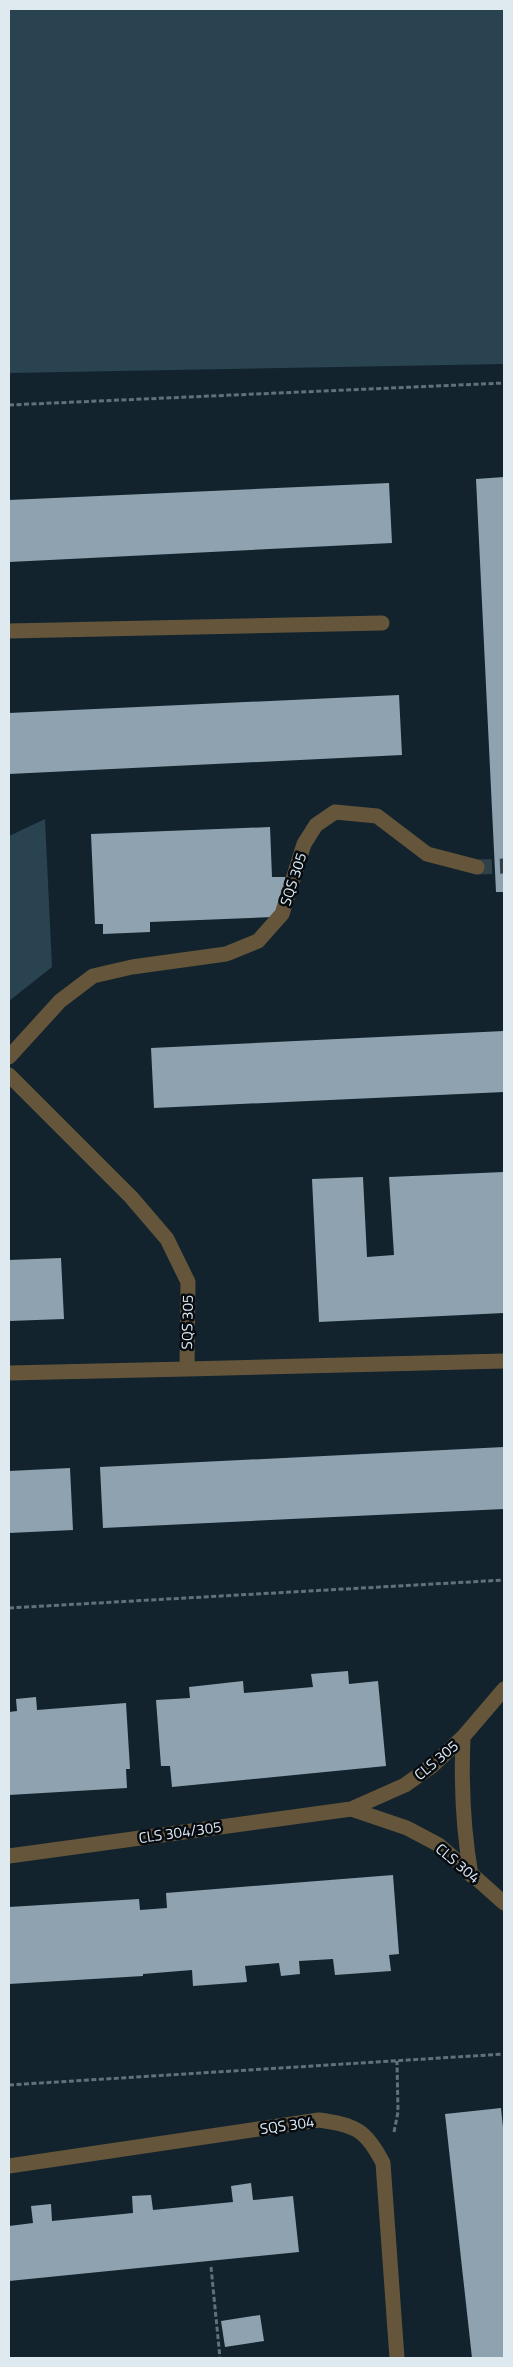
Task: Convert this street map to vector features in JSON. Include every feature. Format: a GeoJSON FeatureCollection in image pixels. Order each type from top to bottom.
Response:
{"type":"FeatureCollection","features":[{"type":"Feature","properties":{"kind":"street"},"geometry":{"type":"LineString","coordinates":[[9,631],[382,623]]}},
{"type":"Feature","properties":{"kind":"street","name":"SQS 305"},"geometry":{"type":"LineString","coordinates":[[9,1056],[60,1001],[93,976],[132,967],[226,954],[258,941],[282,914],[304,844],[316,825],[335,812],[377,816],[427,854],[477,867]]}},
{"type":"Feature","properties":{"kind":"street","name":"SQS 305"},"geometry":{"type":"LineString","coordinates":[[9,1075],[131,1197],[167,1239],[188,1282],[187,1369]]}},
{"type":"Feature","properties":{"kind":"street","name":"SQS 305"},"geometry":{"type":"LineString","coordinates":[[9,1373],[504,1360]]}},
{"type":"Feature","properties":{"kind":"street","name":"CLS 305"},"geometry":{"type":"LineString","coordinates":[[351,1809],[405,1785],[432,1766],[463,1737],[504,1689]]}},
{"type":"Feature","properties":{"kind":"street"},"geometry":{"type":"LineString","coordinates":[[463,1737],[461,1783],[463,1822],[471,1875]]}},
{"type":"Feature","properties":{"kind":"street","name":"CLS 304/305"},"geometry":{"type":"LineString","coordinates":[[9,1856],[351,1809]]}},
{"type":"Feature","properties":{"kind":"street","name":"CLS 304"},"geometry":{"type":"LineString","coordinates":[[351,1809],[406,1828],[439,1845],[504,1903]]}},
{"type":"Feature","properties":{"kind":"street","name":"SQS 304"},"geometry":{"type":"LineString","coordinates":[[9,2166],[319,2120],[347,2124],[371,2140],[383,2163],[397,2358]]}},
{"type":"Feature","properties":{"kind":"path"},"geometry":{"type":"LineString","coordinates":[[9,406],[504,383]]}},
{"type":"Feature","properties":{"kind":"path"},"geometry":{"type":"LineString","coordinates":[[9,1608],[504,1580]]}},
{"type":"Feature","properties":{"kind":"path"},"geometry":{"type":"LineString","coordinates":[[9,2085],[504,2054]]}},
{"type":"Feature","properties":{"kind":"path"},"geometry":{"type":"LineString","coordinates":[[383,2163],[392,2140],[398,2112],[396,2061]]}},
{"type":"Feature","properties":{"kind":"path"},"geometry":{"type":"LineString","coordinates":[[211,2267],[220,2358]]}},
{"type":"Feature","properties":{"kind":"shaded area"},"geometry":{"type":"Polygon","coordinates":[[[9,9],[504,9],[504,364],[9,373],[9,9]]]}},
{"type":"Feature","properties":{"kind":"shaded area"},"geometry":{"type":"Polygon","coordinates":[[[45,819],[52,967],[9,1001],[9,836],[45,819]]]}},
{"type":"Feature","properties":{"kind":"building"},"geometry":{"type":"Polygon","coordinates":[[[504,477],[504,892],[496,892],[476,479],[504,477]]]}},
{"type":"Feature","properties":{"kind":"building"},"geometry":{"type":"Polygon","coordinates":[[[389,483],[392,543],[9,562],[9,500],[389,483]]]}},
{"type":"Feature","properties":{"kind":"building"},"geometry":{"type":"Polygon","coordinates":[[[399,695],[402,755],[9,774],[9,713],[399,695]]]}},
{"type":"Feature","properties":{"kind":"building"},"geometry":{"type":"Polygon","coordinates":[[[270,827],[272,877],[285,877],[285,913],[274,917],[150,922],[150,932],[103,934],[103,924],[95,924],[91,834],[270,827]]]}},
{"type":"Feature","properties":{"kind":"building"},"geometry":{"type":"Polygon","coordinates":[[[504,1031],[504,1092],[154,1108],[151,1048],[504,1031]]]}},
{"type":"Feature","properties":{"kind":"building"},"geometry":{"type":"Polygon","coordinates":[[[504,1172],[504,1313],[319,1322],[312,1179],[363,1177],[367,1257],[394,1255],[389,1177],[504,1172]]]}},
{"type":"Feature","properties":{"kind":"building"},"geometry":{"type":"Polygon","coordinates":[[[61,1258],[64,1319],[9,1321],[9,1260],[61,1258]]]}},
{"type":"Feature","properties":{"kind":"building"},"geometry":{"type":"Polygon","coordinates":[[[504,1447],[504,1509],[103,1528],[100,1467],[504,1447]]]}},
{"type":"Feature","properties":{"kind":"building"},"geometry":{"type":"Polygon","coordinates":[[[70,1468],[73,1530],[9,1533],[9,1471],[70,1468]]]}},
{"type":"Feature","properties":{"kind":"building"},"geometry":{"type":"Polygon","coordinates":[[[348,1671],[349,1684],[378,1681],[386,1766],[172,1787],[170,1766],[161,1766],[156,1700],[190,1698],[189,1687],[243,1681],[244,1693],[313,1687],[311,1674],[348,1671]]]}},
{"type":"Feature","properties":{"kind":"building"},"geometry":{"type":"Polygon","coordinates":[[[36,1697],[37,1710],[126,1703],[130,1769],[126,1769],[127,1788],[9,1795],[9,1712],[17,1711],[16,1699],[36,1697]]]}},
{"type":"Feature","properties":{"kind":"building"},"geometry":{"type":"Polygon","coordinates":[[[393,1875],[399,1954],[389,1955],[391,1971],[335,1975],[333,1959],[299,1961],[300,1974],[281,1976],[279,1963],[245,1966],[247,1982],[193,1986],[192,1970],[143,1974],[143,1976],[9,1984],[9,1907],[139,1899],[140,1910],[167,1908],[166,1893],[393,1875]]]}},
{"type":"Feature","properties":{"kind":"building"},"geometry":{"type":"Polygon","coordinates":[[[501,2108],[504,2137],[504,2358],[472,2358],[445,2114],[501,2108]]]}},
{"type":"Feature","properties":{"kind":"building"},"geometry":{"type":"Polygon","coordinates":[[[251,2183],[253,2200],[293,2196],[299,2252],[9,2281],[9,2226],[33,2223],[31,2206],[51,2204],[52,2221],[133,2213],[132,2196],[151,2195],[153,2210],[233,2202],[231,2186],[251,2183]]]}},
{"type":"Feature","properties":{"kind":"building"},"geometry":{"type":"Polygon","coordinates":[[[260,2315],[264,2341],[225,2347],[221,2321],[260,2315]]]}},
{"type":"Feature","properties":{"kind":"tunnel"},"geometry":{"type":"LineString","coordinates":[[477,867],[504,866]]}}]}
